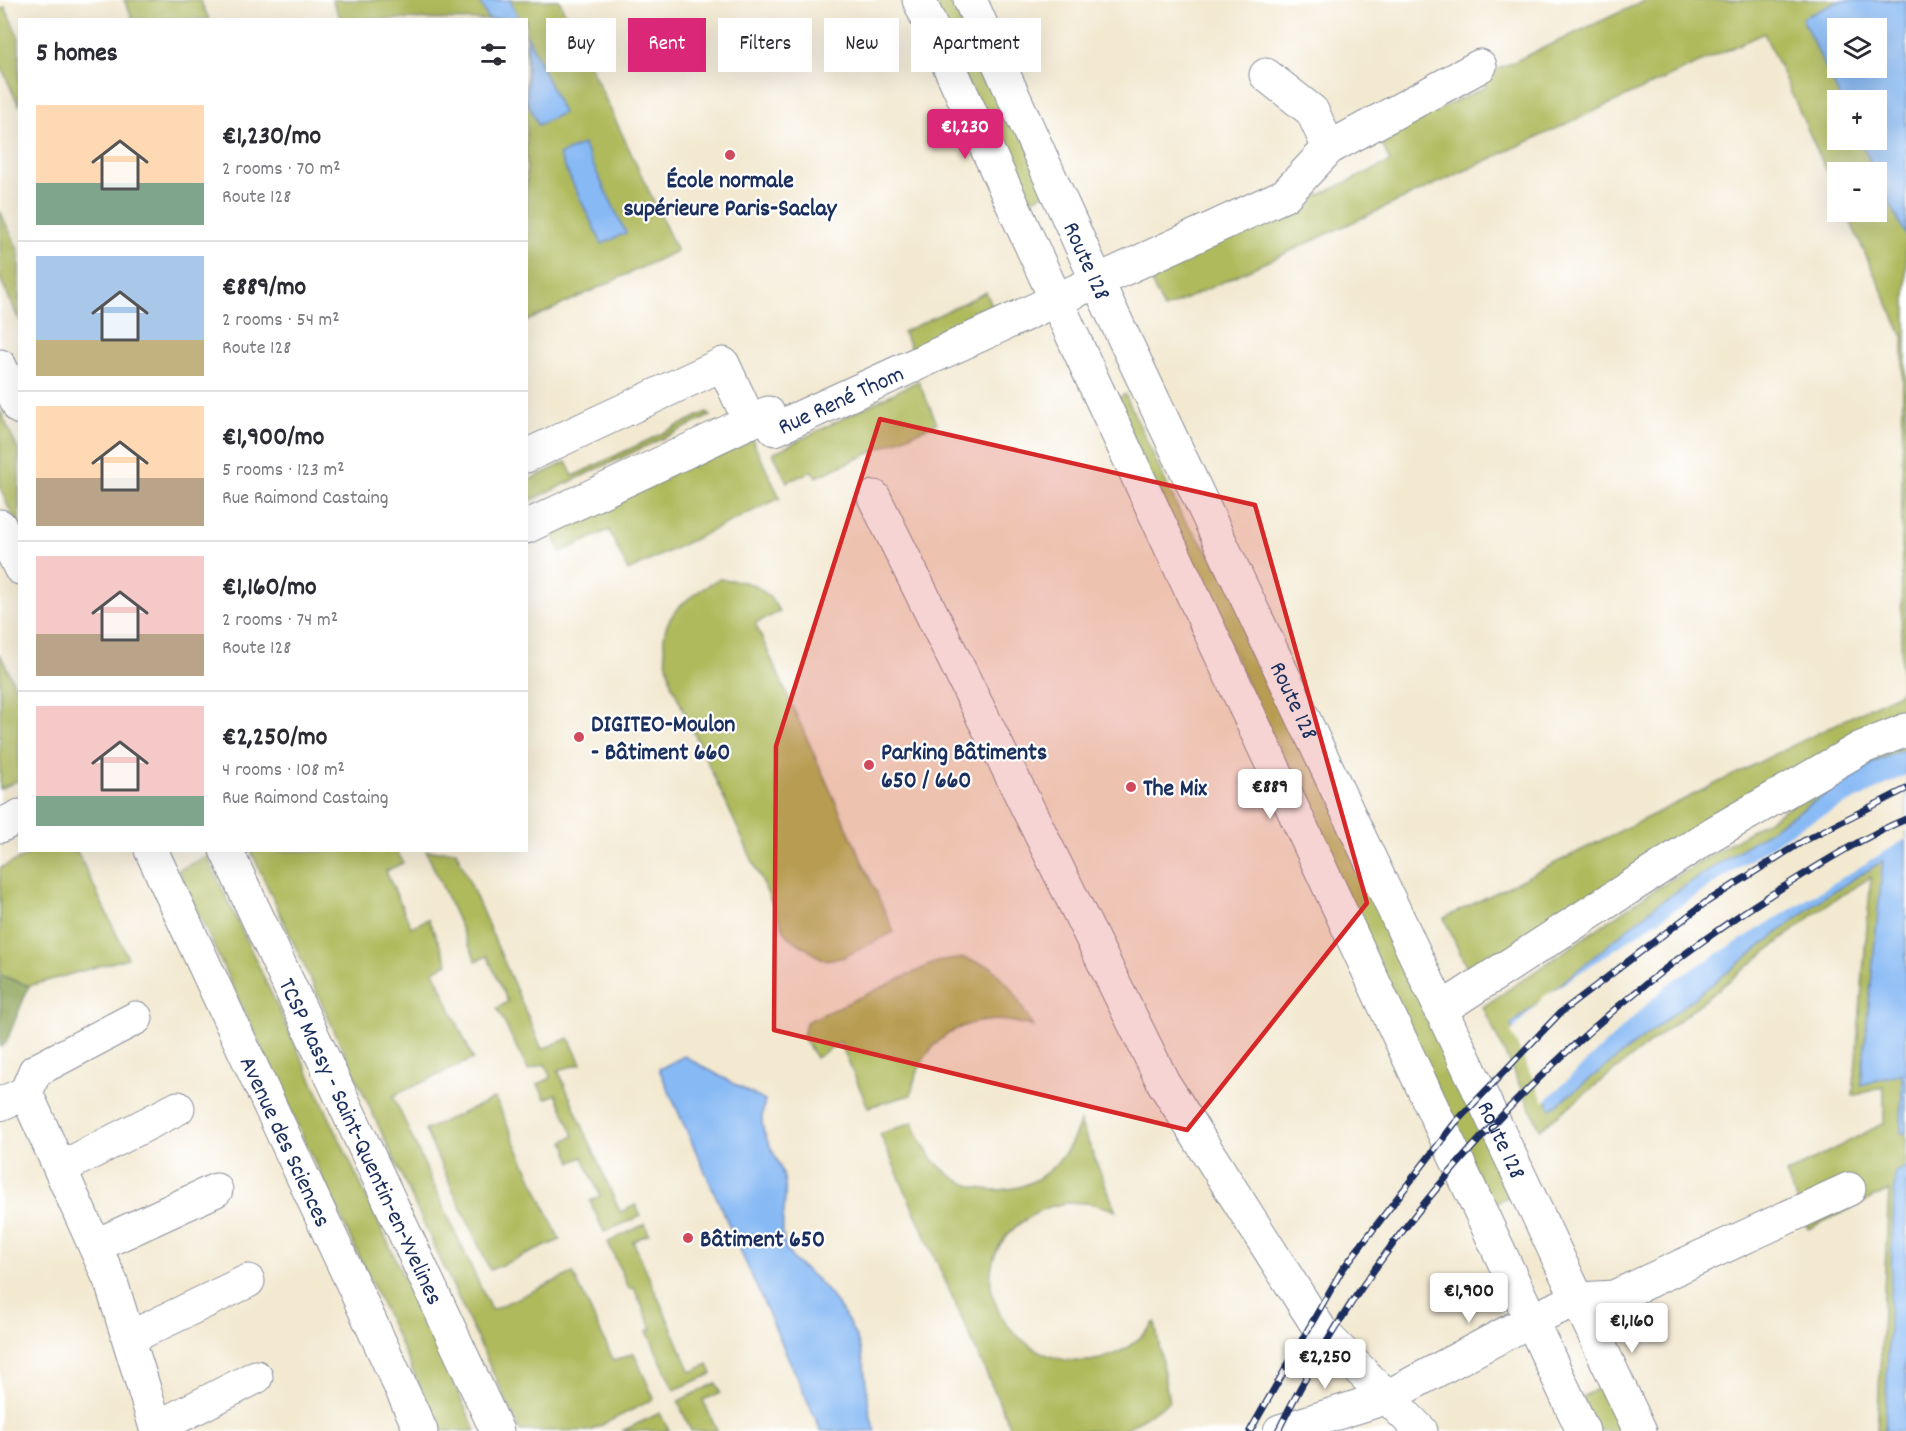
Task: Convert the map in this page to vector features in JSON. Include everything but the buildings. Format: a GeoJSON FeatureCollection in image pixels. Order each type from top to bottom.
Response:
{"type":"FeatureCollection","features":[{"type":"Feature","properties":{"kind":"main road","name":"Route 128"},"geometry":{"type":"LineString","coordinates":[[919,0],[1583,1431]]}},
{"type":"Feature","properties":{"kind":"main road","name":"Route 128"},"geometry":{"type":"LineString","coordinates":[[970,0],[1097,280],[1640,1431]]}},
{"type":"Feature","properties":{"kind":"main road","name":"Rue René Thom"},"geometry":{"type":"LineString","coordinates":[[528,526],[768,413],[775,429],[1285,195],[1329,148],[1480,66]]}},
{"type":"Feature","properties":{"kind":"main road"},"geometry":{"type":"LineString","coordinates":[[1266,75],[1312,111],[1329,148]]}},
{"type":"Feature","properties":{"kind":"main road"},"geometry":{"type":"LineString","coordinates":[[528,455],[723,364],[750,422]]}},
{"type":"Feature","properties":{"kind":"main road"},"geometry":{"type":"LineString","coordinates":[[0,366],[18,404]]}},
{"type":"Feature","properties":{"kind":"main road"},"geometry":{"type":"LineString","coordinates":[[874,496],[1163,1082],[1321,1331],[1385,1398],[1421,1431]]}},
{"type":"Feature","properties":{"kind":"main road"},"geometry":{"type":"LineString","coordinates":[[0,526],[18,564]]}},
{"type":"Feature","properties":{"kind":"main road"},"geometry":{"type":"LineString","coordinates":[[1440,1010],[1712,834],[1861,748],[1906,730]]}},
{"type":"Feature","properties":{"kind":"main road"},"geometry":{"type":"LineString","coordinates":[[0,826],[18,817]]}},
{"type":"Feature","properties":{"kind":"main road","name":"Avenue des Sciences"},"geometry":{"type":"LineString","coordinates":[[152,852],[421,1431]]}},
{"type":"Feature","properties":{"kind":"main road","name":"TCSP Massy - Saint-Quentin-en-Yvelines"},"geometry":{"type":"LineString","coordinates":[[227,852],[497,1431]]}},
{"type":"Feature","properties":{"kind":"main road"},"geometry":{"type":"LineString","coordinates":[[136,1018],[35,1071],[13,1098],[61,1168],[111,1282],[157,1429],[256,1377]]}},
{"type":"Feature","properties":{"kind":"main road"},"geometry":{"type":"LineString","coordinates":[[61,1168],[178,1108]]}},
{"type":"Feature","properties":{"kind":"main road"},"geometry":{"type":"LineString","coordinates":[[1280,1431],[1385,1398],[1531,1320],[1578,1299],[1614,1297],[1849,1189]]}},
{"type":"Feature","properties":{"kind":"main road"},"geometry":{"type":"LineString","coordinates":[[95,1246],[216,1191]]}},
{"type":"Feature","properties":{"kind":"main road"},"geometry":{"type":"LineString","coordinates":[[129,1338],[248,1281]]}},
{"type":"Feature","properties":{"kind":"highlighted area"},"geometry":{"type":"Polygon","coordinates":[[[880,419],[1255,505],[1367,903],[1187,1130],[774,1030],[776,746],[880,419]]]}},
{"type":"Feature","properties":{"kind":"green space"},"geometry":{"type":"Polygon","coordinates":[[[124,0],[200,0],[209,18],[133,18],[124,0]]]}},
{"type":"Feature","properties":{"kind":"green space"},"geometry":{"type":"Polygon","coordinates":[[[332,0],[559,0],[567,18],[546,18],[546,72],[593,72],[677,251],[528,321],[528,18],[341,18],[332,0]]]}},
{"type":"Feature","properties":{"kind":"green space"},"geometry":{"type":"Polygon","coordinates":[[[929,0],[959,0],[967,18],[937,18],[929,0]]]}},
{"type":"Feature","properties":{"kind":"green space"},"geometry":{"type":"Polygon","coordinates":[[[1646,0],[1906,0],[1906,718],[1470,975],[1444,918],[1901,692],[1903,337],[1851,222],[1887,222],[1887,162],[1827,162],[1827,172],[1764,33],[1164,309],[1148,275],[1390,162],[1379,137],[1486,87],[1481,77],[1646,0]]]}},
{"type":"Feature","properties":{"kind":"green space"},"geometry":{"type":"Polygon","coordinates":[[[5,7],[18,36],[18,104],[0,64],[0,10],[5,7]]]}},
{"type":"Feature","properties":{"kind":"green space"},"geometry":{"type":"Polygon","coordinates":[[[962,72],[992,72],[1048,192],[1023,204],[962,72]]]}},
{"type":"Feature","properties":{"kind":"green space"},"geometry":{"type":"Polygon","coordinates":[[[0,211],[18,250],[18,318],[0,278],[0,211]]]}},
{"type":"Feature","properties":{"kind":"green space"},"geometry":{"type":"Polygon","coordinates":[[[986,292],[996,314],[913,353],[903,332],[986,292]]]}},
{"type":"Feature","properties":{"kind":"green space"},"geometry":{"type":"Polygon","coordinates":[[[918,381],[937,423],[816,477],[812,471],[787,482],[773,453],[918,381]]]}},
{"type":"Feature","properties":{"kind":"green space"},"geometry":{"type":"Polygon","coordinates":[[[1125,394],[1181,515],[1228,578],[1515,1194],[1491,1205],[1115,400],[1125,394]]]}},
{"type":"Feature","properties":{"kind":"green space"},"geometry":{"type":"Polygon","coordinates":[[[0,410],[18,450],[18,528],[0,488],[0,410]]]}},
{"type":"Feature","properties":{"kind":"green space"},"geometry":{"type":"Polygon","coordinates":[[[707,412],[710,416],[528,502],[528,481],[566,462],[573,476],[707,412]]]}},
{"type":"Feature","properties":{"kind":"green space"},"geometry":{"type":"Polygon","coordinates":[[[749,433],[780,498],[628,571],[609,530],[561,552],[549,526],[749,433]]]}},
{"type":"Feature","properties":{"kind":"green space"},"geometry":{"type":"Polygon","coordinates":[[[719,579],[740,581],[755,586],[768,595],[780,612],[755,623],[894,932],[842,958],[824,960],[787,936],[671,683],[664,645],[668,623],[674,613],[690,597],[719,579]]]}},
{"type":"Feature","properties":{"kind":"green space"},"geometry":{"type":"Polygon","coordinates":[[[0,654],[18,692],[18,780],[0,789],[0,654]]]}},
{"type":"Feature","properties":{"kind":"green space"},"geometry":{"type":"Polygon","coordinates":[[[1906,741],[1906,1431],[1877,1431],[1889,1190],[1808,1229],[1786,1174],[1884,1123],[1884,1087],[1853,1096],[1871,877],[1826,905],[1540,1129],[1483,1007],[1651,892],[1799,801],[1906,741]]]}},
{"type":"Feature","properties":{"kind":"green space"},"geometry":{"type":"Polygon","coordinates":[[[35,852],[77,852],[128,958],[29,986],[0,975],[0,868],[35,852]]]}},
{"type":"Feature","properties":{"kind":"green space"},"geometry":{"type":"Polygon","coordinates":[[[251,852],[398,852],[403,863],[386,871],[411,927],[428,919],[448,963],[434,971],[473,1059],[393,1096],[491,1310],[573,1273],[614,1361],[634,1353],[654,1399],[590,1431],[520,1431],[251,852]]]}},
{"type":"Feature","properties":{"kind":"green space"},"geometry":{"type":"Polygon","coordinates":[[[426,852],[456,852],[542,1049],[569,1038],[581,1064],[558,1070],[620,1212],[636,1205],[641,1216],[604,1232],[590,1201],[600,1196],[583,1157],[572,1162],[564,1141],[574,1136],[556,1094],[545,1099],[538,1084],[551,1078],[545,1064],[528,1070],[497,1008],[508,1002],[487,956],[476,961],[426,852]]]}},
{"type":"Feature","properties":{"kind":"green space"},"geometry":{"type":"Polygon","coordinates":[[[207,856],[476,1431],[441,1431],[178,870],[207,856]]]}},
{"type":"Feature","properties":{"kind":"green space"},"geometry":{"type":"Polygon","coordinates":[[[963,958],[990,966],[1012,989],[1033,1027],[991,1020],[972,1023],[954,1030],[926,1055],[917,1073],[911,1095],[868,1107],[840,1042],[816,1058],[803,1037],[806,1022],[936,962],[963,958]]]}},
{"type":"Feature","properties":{"kind":"green space"},"geometry":{"type":"Polygon","coordinates":[[[0,975],[29,986],[6,1043],[0,1047],[0,975]]]}},
{"type":"Feature","properties":{"kind":"green space"},"geometry":{"type":"Polygon","coordinates":[[[495,1098],[560,1240],[490,1270],[425,1130],[495,1098]]]}},
{"type":"Feature","properties":{"kind":"green space"},"geometry":{"type":"Polygon","coordinates":[[[913,1122],[927,1152],[947,1173],[971,1186],[996,1190],[1022,1186],[1046,1173],[1066,1152],[1080,1122],[1116,1211],[1094,1204],[1072,1203],[1050,1207],[1029,1217],[1000,1246],[991,1278],[998,1309],[1018,1336],[1048,1355],[1083,1361],[1120,1352],[1155,1322],[1169,1402],[1122,1431],[1012,1431],[880,1134],[913,1122]]]}},
{"type":"Feature","properties":{"kind":"green space"},"geometry":{"type":"Polygon","coordinates":[[[645,1224],[649,1234],[633,1241],[691,1372],[708,1364],[712,1374],[674,1390],[647,1331],[652,1329],[634,1288],[629,1289],[608,1242],[645,1224]]]}},
{"type":"Feature","properties":{"kind":"green space"},"geometry":{"type":"Polygon","coordinates":[[[716,1383],[720,1393],[703,1400],[717,1431],[691,1431],[678,1401],[716,1383]]]}},
{"type":"Feature","properties":{"kind":"green space"},"geometry":{"type":"Polygon","coordinates":[[[1606,1385],[1627,1431],[1597,1431],[1581,1397],[1606,1385]]]}},
{"type":"Feature","properties":{"kind":"green space"},"geometry":{"type":"Polygon","coordinates":[[[660,1413],[669,1431],[622,1431],[660,1413]]]}},
{"type":"Feature","properties":{"kind":"water"},"geometry":{"type":"Polygon","coordinates":[[[479,0],[510,0],[519,18],[488,18],[479,0]]]}},
{"type":"Feature","properties":{"kind":"water"},"geometry":{"type":"Polygon","coordinates":[[[1842,0],[1906,0],[1906,236],[1887,196],[1887,162],[1871,162],[1865,150],[1887,150],[1887,90],[1836,90],[1831,78],[1887,78],[1887,18],[1827,18],[1827,71],[1802,18],[1842,0]]]}},
{"type":"Feature","properties":{"kind":"water"},"geometry":{"type":"Polygon","coordinates":[[[528,37],[563,113],[538,125],[528,102],[528,37]]]}},
{"type":"Feature","properties":{"kind":"water"},"geometry":{"type":"Polygon","coordinates":[[[583,144],[626,233],[602,244],[559,155],[583,144]]]}},
{"type":"Feature","properties":{"kind":"water"},"geometry":{"type":"Polygon","coordinates":[[[1906,749],[1906,1132],[1901,1134],[1902,1073],[1861,1085],[1883,861],[1824,897],[1551,1109],[1511,1025],[1659,903],[1876,761],[1906,749]]]}},
{"type":"Feature","properties":{"kind":"water"},"geometry":{"type":"Polygon","coordinates":[[[684,1056],[765,1101],[762,1125],[785,1183],[783,1238],[786,1247],[795,1262],[817,1280],[828,1293],[856,1337],[863,1360],[869,1408],[875,1431],[821,1431],[659,1069],[684,1056]]]}},
{"type":"Feature","properties":{"kind":"water"},"geometry":{"type":"Polygon","coordinates":[[[1906,1168],[1906,1431],[1885,1431],[1895,1172],[1906,1168]]]}},
{"type":"Feature","properties":{"kind":"pier"},"geometry":{"type":"Polygon","coordinates":[[[1906,775],[1906,839],[1668,984],[1544,1102],[1511,1032],[1543,997],[1800,827],[1906,775]]]}},
{"type":"Feature","properties":{"kind":"railway"},"geometry":{"type":"LineString","coordinates":[[1250,1431],[1342,1270],[1455,1123],[1560,1013],[1705,903],[1805,840],[1906,789]]}},
{"type":"Feature","properties":{"kind":"railway"},"geometry":{"type":"LineString","coordinates":[[1278,1431],[1322,1351],[1372,1273],[1428,1200],[1489,1130],[1554,1064],[1624,1002],[1697,945],[1821,864],[1871,835],[1906,819]]}},
{"type":"Feature","properties":{"kind":"place","name":"École normale supérieure Paris-Saclay"},"geometry":{"type":"Point","coordinates":[730,155]}},
{"type":"Feature","properties":{"kind":"place","name":"DIGITEO-Moulon - Bâtiment 660"},"geometry":{"type":"Point","coordinates":[579,737]}},
{"type":"Feature","properties":{"kind":"place","name":"Parking Bâtiments 650 / 660"},"geometry":{"type":"Point","coordinates":[869,765]}},
{"type":"Feature","properties":{"kind":"place","name":"The Mix"},"geometry":{"type":"Point","coordinates":[1131,787]}},
{"type":"Feature","properties":{"kind":"place","name":"Bâtiment 650"},"geometry":{"type":"Point","coordinates":[688,1238]}}]}
